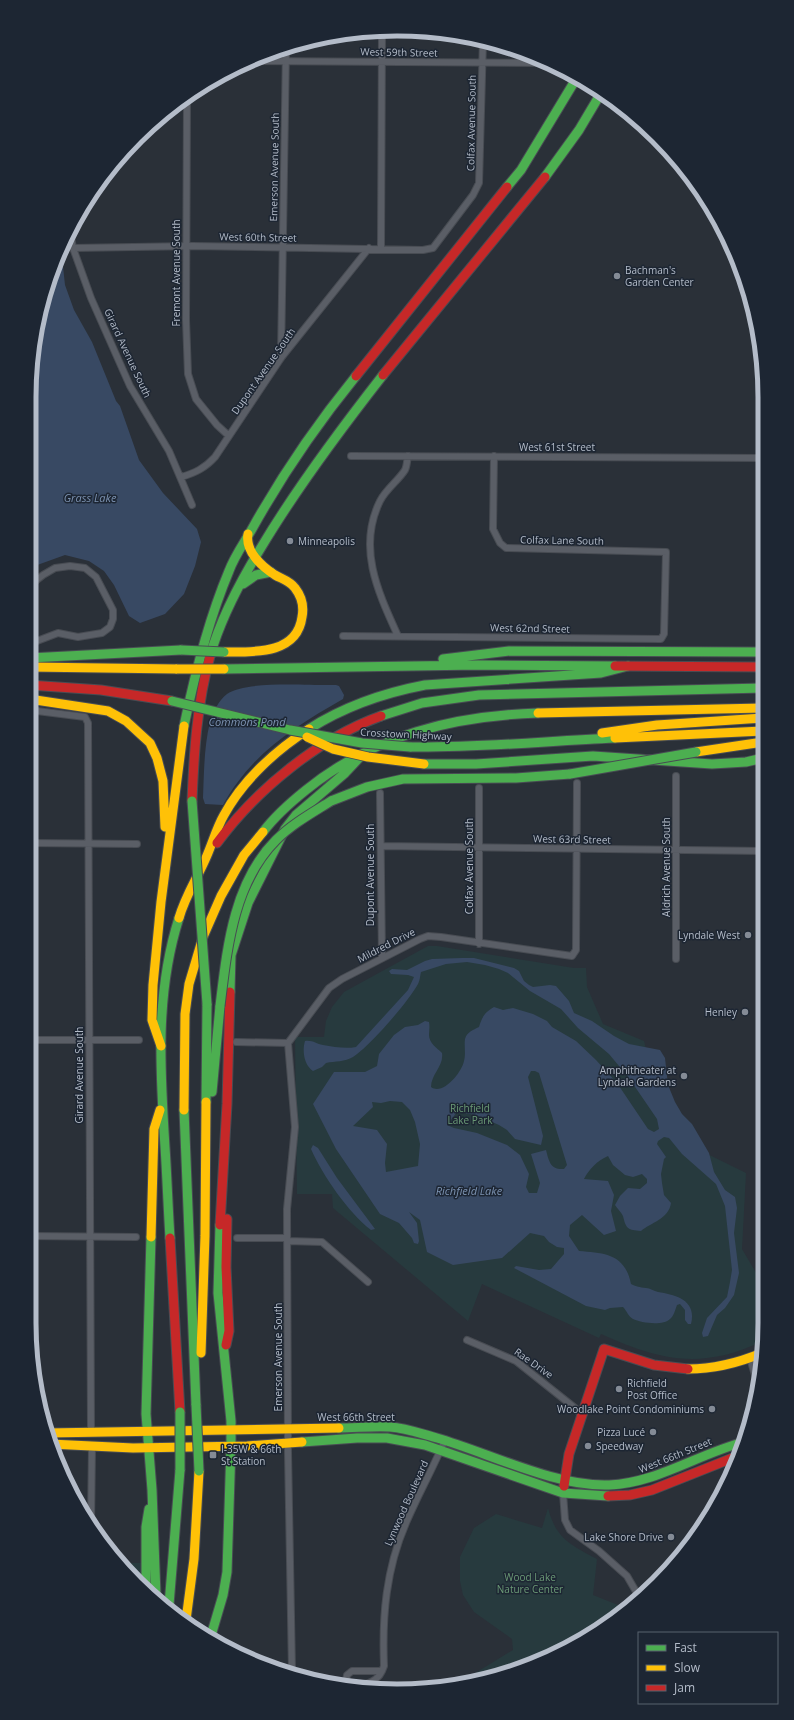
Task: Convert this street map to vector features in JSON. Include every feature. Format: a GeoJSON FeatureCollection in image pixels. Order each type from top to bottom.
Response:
{"type":"FeatureCollection","features":[{"type":"Feature","properties":{"kind":"main road"},"geometry":{"type":"LineString","coordinates":[[161,1046],[152,1020],[153,985],[161,902],[182,735],[194,676],[219,596],[229,570],[248,534],[282,477],[326,414],[521,170],[553,120],[574,82]]}},
{"type":"Feature","properties":{"kind":"main road"},"geometry":{"type":"LineString","coordinates":[[196,1377],[201,1354],[205,1236],[204,1173],[207,1004],[192,801],[194,746],[202,688],[210,654],[222,621],[238,589],[256,556],[296,493],[338,434],[504,226],[537,188],[599,97]]}},
{"type":"Feature","properties":{"kind":"main road"},"geometry":{"type":"LineString","coordinates":[[36,658],[181,650],[263,652],[271,650],[292,639],[302,622],[303,610],[298,592],[291,583],[271,572],[249,549],[247,541],[248,534]]}},
{"type":"Feature","properties":{"kind":"main road"},"geometry":{"type":"LineString","coordinates":[[238,589],[253,576],[271,572]]}},
{"type":"Feature","properties":{"kind":"main road"},"geometry":{"type":"LineString","coordinates":[[375,666],[509,651],[758,652]]}},
{"type":"Feature","properties":{"kind":"main road"},"geometry":{"type":"LineString","coordinates":[[36,667],[224,669],[375,666],[758,667]]}},
{"type":"Feature","properties":{"kind":"main road"},"geometry":{"type":"LineString","coordinates":[[169,1603],[180,1470],[180,1412],[162,1103],[161,1046],[166,975],[174,930],[188,893],[204,861],[226,809],[253,775],[287,743],[328,716],[361,701],[398,689],[426,685],[601,673],[628,666]]}},
{"type":"Feature","properties":{"kind":"main road","name":"Crosstown Highway"},"geometry":{"type":"LineString","coordinates":[[36,685],[84,687],[125,692],[172,701],[290,730],[362,743],[410,747],[458,748],[534,742],[758,731]]}},
{"type":"Feature","properties":{"kind":"main road"},"geometry":{"type":"LineString","coordinates":[[204,861],[226,831],[245,810],[291,767],[339,734],[398,709],[449,698],[494,695],[758,688]]}},
{"type":"Feature","properties":{"kind":"main road"},"geometry":{"type":"LineString","coordinates":[[36,700],[108,711],[126,721],[150,743],[157,758],[163,780],[165,838],[161,902]]}},
{"type":"Feature","properties":{"kind":"main road"},"geometry":{"type":"LineString","coordinates":[[187,1616],[194,1559],[199,1471],[184,1096],[186,995],[197,954],[216,904],[237,864],[263,829],[282,809],[322,777],[343,763],[367,751],[407,734],[447,722],[490,716],[607,711],[758,708]]}},
{"type":"Feature","properties":{"kind":"main road"},"geometry":{"type":"LineString","coordinates":[[534,742],[657,725],[758,718]]}},
{"type":"Feature","properties":{"kind":"main road"},"geometry":{"type":"LineString","coordinates":[[290,730],[333,749],[368,757],[424,764],[476,764],[593,756],[712,764],[746,762],[758,759]]}},
{"type":"Feature","properties":{"kind":"main road"},"geometry":{"type":"LineString","coordinates":[[204,1173],[227,948],[237,907],[252,873],[270,846],[293,826],[331,801],[367,786],[403,780],[516,778],[570,774],[758,743]]}},
{"type":"Feature","properties":{"kind":"main road"},"geometry":{"type":"LineString","coordinates":[[212,1633],[223,1595],[227,1572],[231,1446],[231,1430],[224,1357],[229,1331],[226,1267],[227,1168],[225,1149],[231,955],[246,910],[274,849],[285,829],[296,815],[345,773],[367,751]]}},
{"type":"Feature","properties":{"kind":"main road"},"geometry":{"type":"LineString","coordinates":[[156,1591],[152,1490],[147,1431],[154,1129],[162,1103]]}},
{"type":"Feature","properties":{"kind":"main road"},"geometry":{"type":"LineString","coordinates":[[563,1493],[569,1454],[604,1348],[653,1365],[681,1368],[716,1367],[756,1355]]}},
{"type":"Feature","properties":{"kind":"main road","name":"West 66th Street"},"geometry":{"type":"LineString","coordinates":[[53,1433],[390,1426],[416,1431],[565,1481],[604,1485],[648,1479],[718,1450],[737,1444]]}},
{"type":"Feature","properties":{"kind":"main road","name":"West 66th Street"},"geometry":{"type":"LineString","coordinates":[[57,1444],[148,1447],[231,1446],[357,1438],[387,1438],[410,1442],[440,1451],[563,1493],[608,1496],[637,1493],[676,1482],[732,1458]]}},
{"type":"Feature","properties":{"kind":"main road"},"geometry":{"type":"LineString","coordinates":[[146,1582],[146,1527],[152,1490]]}},
{"type":"Feature","properties":{"kind":"street"},"geometry":{"type":"LineString","coordinates":[[381,248],[382,37]]}},
{"type":"Feature","properties":{"kind":"street","name":"Colfax Avenue South"},"geometry":{"type":"LineString","coordinates":[[439,241],[473,195],[479,183],[483,46]]}},
{"type":"Feature","properties":{"kind":"street","name":"Emerson Avenue South"},"geometry":{"type":"LineString","coordinates":[[281,358],[286,53]]}},
{"type":"Feature","properties":{"kind":"street","name":"West 59th Street"},"geometry":{"type":"LineString","coordinates":[[264,61],[535,63]]}},
{"type":"Feature","properties":{"kind":"street","name":"Fremont Avenue South"},"geometry":{"type":"LineString","coordinates":[[187,104],[186,320],[188,374],[196,398],[216,425],[230,436]]}},
{"type":"Feature","properties":{"kind":"street","name":"Girard Avenue South"},"geometry":{"type":"LineString","coordinates":[[72,240],[91,298],[130,386],[169,450],[192,505]]}},
{"type":"Feature","properties":{"kind":"street","name":"West 60th Street"},"geometry":{"type":"LineString","coordinates":[[73,248],[283,247],[423,250],[433,248],[439,241]]}},
{"type":"Feature","properties":{"kind":"street","name":"Dupont Avenue South"},"geometry":{"type":"LineString","coordinates":[[181,477],[194,473],[206,466],[215,457],[281,358],[370,248]]}},
{"type":"Feature","properties":{"kind":"street","name":"West 61st Street"},"geometry":{"type":"LineString","coordinates":[[351,456],[758,458]]}},
{"type":"Feature","properties":{"kind":"street"},"geometry":{"type":"LineString","coordinates":[[398,636],[374,576],[370,561],[369,545],[370,530],[380,501],[388,488],[404,471],[408,456]]}},
{"type":"Feature","properties":{"kind":"street","name":"Colfax Lane South"},"geometry":{"type":"LineString","coordinates":[[494,456],[493,529],[500,543],[506,548],[666,552],[664,634],[661,639]]}},
{"type":"Feature","properties":{"kind":"street"},"geometry":{"type":"LineString","coordinates":[[36,580],[55,568],[70,566],[85,568],[96,577],[113,610],[114,619],[110,627],[102,633],[78,637],[58,633],[36,641]]}},
{"type":"Feature","properties":{"kind":"street","name":"West 62nd Street"},"geometry":{"type":"LineString","coordinates":[[342,636],[661,639]]}},
{"type":"Feature","properties":{"kind":"street","name":"Girard Avenue South"},"geometry":{"type":"LineString","coordinates":[[36,711],[85,717],[88,723],[91,1433]]}},
{"type":"Feature","properties":{"kind":"street","name":"Aldrich Avenue South"},"geometry":{"type":"LineString","coordinates":[[676,776],[676,959]]}},
{"type":"Feature","properties":{"kind":"street"},"geometry":{"type":"LineString","coordinates":[[577,782],[577,849]]}},
{"type":"Feature","properties":{"kind":"street","name":"Colfax Avenue South"},"geometry":{"type":"LineString","coordinates":[[479,788],[479,944]]}},
{"type":"Feature","properties":{"kind":"street","name":"Dupont Avenue South"},"geometry":{"type":"LineString","coordinates":[[380,793],[382,958]]}},
{"type":"Feature","properties":{"kind":"street"},"geometry":{"type":"LineString","coordinates":[[36,843],[137,844]]}},
{"type":"Feature","properties":{"kind":"street","name":"West 63rd Street"},"geometry":{"type":"LineString","coordinates":[[381,846],[758,851]]}},
{"type":"Feature","properties":{"kind":"street","name":"Mildred Drive"},"geometry":{"type":"LineString","coordinates":[[288,1043],[329,988],[342,979],[420,938],[428,936],[572,956],[576,950],[577,849]]}},
{"type":"Feature","properties":{"kind":"street"},"geometry":{"type":"LineString","coordinates":[[36,1040],[139,1040]]}},
{"type":"Feature","properties":{"kind":"street"},"geometry":{"type":"LineString","coordinates":[[236,1042],[288,1043]]}},
{"type":"Feature","properties":{"kind":"street","name":"Emerson Avenue South"},"geometry":{"type":"LineString","coordinates":[[288,1043],[295,1127],[287,1209],[288,1443],[292,1668]]}},
{"type":"Feature","properties":{"kind":"street"},"geometry":{"type":"LineString","coordinates":[[36,1236],[136,1237]]}},
{"type":"Feature","properties":{"kind":"street"},"geometry":{"type":"LineString","coordinates":[[237,1238],[322,1242],[368,1282]]}},
{"type":"Feature","properties":{"kind":"street","name":"Rae Drive"},"geometry":{"type":"LineString","coordinates":[[467,1340],[516,1362],[575,1408],[582,1416]]}},
{"type":"Feature","properties":{"kind":"street"},"geometry":{"type":"LineString","coordinates":[[750,1358],[754,1373]]}},
{"type":"Feature","properties":{"kind":"street","name":"Lynwood Boulevard"},"geometry":{"type":"LineString","coordinates":[[382,1671],[384,1666],[384,1608],[388,1579],[395,1552],[405,1524],[444,1440]]}},
{"type":"Feature","properties":{"kind":"street"},"geometry":{"type":"LineString","coordinates":[[91,1515],[92,1446]]}},
{"type":"Feature","properties":{"kind":"street"},"geometry":{"type":"LineString","coordinates":[[563,1493],[565,1520],[570,1530],[599,1551],[627,1576],[637,1593]]}},
{"type":"Feature","properties":{"kind":"street"},"geometry":{"type":"LineString","coordinates":[[346,1680],[347,1675],[352,1671],[382,1671],[379,1679],[372,1683]]}},
{"type":"Feature","properties":{"kind":"green space","name":"Richfield Lake Park"},"geometry":{"type":"Polygon","coordinates":[[[428,946],[437,946],[574,968],[586,968],[587,987],[603,1024],[644,1041],[667,1134],[746,1173],[742,1249],[758,1276],[757,1343],[720,1356],[701,1359],[663,1356],[643,1351],[601,1334],[599,1338],[482,1284],[468,1321],[333,1208],[332,1194],[297,1194],[295,1037],[324,1037],[326,1021],[332,1007],[344,992],[428,946]]]}},
{"type":"Feature","properties":{"kind":"green space","name":"Wood Lake Nature Center"},"geometry":{"type":"Polygon","coordinates":[[[548,1508],[551,1519],[560,1534],[572,1545],[597,1559],[593,1595],[621,1606],[578,1636],[557,1647],[513,1665],[470,1676],[513,1650],[512,1639],[474,1612],[463,1595],[460,1581],[460,1557],[474,1528],[496,1514],[542,1528],[548,1508]]]}},
{"type":"Feature","properties":{"kind":"green space"},"geometry":{"type":"Polygon","coordinates":[[[128,1563],[141,1563],[141,1577],[128,1563]]]}},
{"type":"Feature","properties":{"kind":"water","name":"Grass Lake"},"geometry":{"type":"Polygon","coordinates":[[[62,261],[65,285],[74,310],[92,342],[116,401],[120,406],[139,460],[163,493],[197,529],[201,542],[195,566],[184,594],[165,614],[140,623],[129,616],[114,585],[104,571],[89,561],[65,555],[36,565],[37,373],[39,350],[48,304],[62,261]]]}},
{"type":"Feature","properties":{"kind":"water","name":"Commons Pond"},"geometry":{"type":"Polygon","coordinates":[[[263,685],[339,686],[344,695],[343,699],[291,731],[260,756],[234,787],[223,805],[205,804],[203,798],[205,750],[208,731],[215,710],[227,694],[236,690],[263,685]]]}},
{"type":"Feature","properties":{"kind":"water","name":"Richfield Lake"},"geometry":{"type":"Polygon","coordinates":[[[474,958],[514,968],[519,971],[524,981],[533,987],[550,985],[556,986],[569,1001],[574,1013],[592,1021],[614,1036],[629,1044],[660,1050],[665,1058],[668,1085],[675,1102],[682,1114],[692,1124],[709,1153],[714,1172],[725,1190],[735,1197],[737,1208],[734,1233],[739,1273],[734,1295],[725,1308],[717,1315],[708,1336],[703,1337],[702,1333],[707,1318],[727,1297],[732,1270],[725,1206],[716,1184],[682,1154],[669,1138],[664,1137],[658,1141],[657,1144],[666,1157],[664,1159],[661,1174],[664,1195],[671,1203],[670,1208],[663,1217],[641,1231],[628,1228],[625,1224],[623,1216],[615,1205],[620,1196],[628,1188],[640,1189],[647,1183],[647,1179],[642,1174],[633,1177],[625,1175],[613,1165],[608,1156],[600,1160],[588,1172],[584,1179],[608,1181],[614,1195],[611,1211],[616,1231],[604,1235],[582,1215],[570,1225],[569,1236],[579,1251],[605,1254],[619,1261],[624,1266],[631,1284],[638,1287],[649,1288],[684,1300],[691,1309],[691,1324],[688,1324],[685,1320],[685,1310],[680,1304],[677,1305],[674,1313],[667,1321],[662,1323],[641,1322],[631,1318],[623,1307],[605,1310],[586,1306],[514,1268],[516,1266],[539,1270],[551,1269],[564,1254],[564,1248],[557,1247],[549,1242],[544,1236],[530,1233],[502,1258],[453,1265],[427,1252],[420,1220],[409,1212],[417,1223],[418,1244],[414,1243],[412,1238],[399,1223],[380,1214],[336,1149],[313,1104],[334,1072],[365,1072],[377,1066],[379,1054],[394,1035],[405,1027],[418,1025],[425,1021],[429,1022],[429,1038],[442,1053],[441,1062],[433,1078],[431,1087],[436,1089],[446,1086],[460,1071],[465,1058],[465,1039],[470,1032],[479,1027],[488,1011],[494,1007],[503,1010],[513,1008],[533,1014],[547,1021],[552,1027],[576,1041],[617,1083],[648,1129],[654,1132],[659,1129],[657,1119],[629,1078],[609,1054],[578,1028],[561,1009],[530,991],[508,973],[485,965],[467,962],[446,964],[421,972],[420,980],[413,992],[388,1023],[360,1052],[347,1060],[326,1063],[322,1067],[313,1071],[310,1068],[304,1058],[305,1041],[336,1047],[356,1047],[408,990],[414,977],[408,975],[391,974],[389,971],[392,969],[407,970],[432,959],[474,958]],[[531,1071],[528,1077],[543,1136],[541,1145],[515,1139],[507,1130],[499,1125],[476,1115],[457,1112],[447,1125],[477,1133],[507,1145],[520,1155],[529,1174],[526,1187],[529,1193],[537,1193],[540,1183],[531,1154],[546,1150],[549,1161],[553,1166],[559,1169],[564,1169],[567,1165],[539,1073],[531,1071]],[[390,1101],[381,1103],[372,1102],[373,1107],[353,1126],[377,1130],[387,1144],[385,1163],[386,1172],[418,1166],[420,1144],[415,1122],[410,1110],[402,1102],[390,1101]]]}},
{"type":"Feature","properties":{"kind":"water"},"geometry":{"type":"Polygon","coordinates":[[[313,1145],[318,1148],[337,1178],[375,1229],[371,1230],[345,1204],[322,1171],[311,1149],[313,1145]]]}},
{"type":"Feature","properties":{"kind":"traffic: fast"},"geometry":{"type":"LineString","coordinates":[[507,187],[521,170],[574,82]]}},
{"type":"Feature","properties":{"kind":"traffic: fast"},"geometry":{"type":"LineString","coordinates":[[545,177],[579,130],[598,97]]}},
{"type":"Feature","properties":{"kind":"traffic: fast"},"geometry":{"type":"LineString","coordinates":[[210,656],[232,599],[262,546],[320,459],[383,375]]}},
{"type":"Feature","properties":{"kind":"traffic: fast"},"geometry":{"type":"LineString","coordinates":[[184,726],[208,628],[221,590],[234,560],[263,509],[288,470],[314,431],[356,376]]}},
{"type":"Feature","properties":{"kind":"traffic: fast"},"geometry":{"type":"LineString","coordinates":[[243,584],[256,575],[271,572]]}},
{"type":"Feature","properties":{"kind":"traffic: fast"},"geometry":{"type":"LineString","coordinates":[[36,658],[181,650]]}},
{"type":"Feature","properties":{"kind":"traffic: fast"},"geometry":{"type":"LineString","coordinates":[[181,650],[224,652]]}},
{"type":"Feature","properties":{"kind":"traffic: fast"},"geometry":{"type":"LineString","coordinates":[[443,659],[509,651],[758,652]]}},
{"type":"Feature","properties":{"kind":"traffic: fast"},"geometry":{"type":"LineString","coordinates":[[224,669],[478,665],[615,666]]}},
{"type":"Feature","properties":{"kind":"traffic: fast"},"geometry":{"type":"LineString","coordinates":[[309,729],[336,714],[365,701],[379,696],[425,685],[601,673],[628,666]]}},
{"type":"Feature","properties":{"kind":"traffic: fast"},"geometry":{"type":"LineString","coordinates":[[381,716],[422,703],[479,695],[758,688]]}},
{"type":"Feature","properties":{"kind":"traffic: fast"},"geometry":{"type":"LineString","coordinates":[[172,701],[290,730],[362,743],[410,747]]}},
{"type":"Feature","properties":{"kind":"traffic: fast"},"geometry":{"type":"LineString","coordinates":[[263,832],[289,804],[332,771],[359,755],[387,742],[445,724],[506,715],[538,713]]}},
{"type":"Feature","properties":{"kind":"traffic: fast"},"geometry":{"type":"LineString","coordinates":[[410,747],[487,745],[615,738]]}},
{"type":"Feature","properties":{"kind":"traffic: fast"},"geometry":{"type":"LineString","coordinates":[[570,774],[696,752]]}},
{"type":"Feature","properties":{"kind":"traffic: fast"},"geometry":{"type":"LineString","coordinates":[[424,764],[476,764],[593,756],[712,764],[746,762],[758,759]]}},
{"type":"Feature","properties":{"kind":"traffic: fast"},"geometry":{"type":"LineString","coordinates":[[230,992],[231,955],[248,903],[285,829],[296,815],[345,773],[359,758]]}},
{"type":"Feature","properties":{"kind":"traffic: fast"},"geometry":{"type":"LineString","coordinates":[[331,801],[367,787],[403,779],[516,778],[570,774]]}},
{"type":"Feature","properties":{"kind":"traffic: fast"},"geometry":{"type":"LineString","coordinates":[[192,801],[207,1004]]}},
{"type":"Feature","properties":{"kind":"traffic: fast"},"geometry":{"type":"LineString","coordinates":[[220,1006],[229,940],[234,918],[241,896],[250,876],[262,857],[282,834],[302,819],[331,801]]}},
{"type":"Feature","properties":{"kind":"traffic: fast"},"geometry":{"type":"LineString","coordinates":[[170,1238],[162,1089],[161,1032],[166,975],[171,946],[179,918]]}},
{"type":"Feature","properties":{"kind":"traffic: fast"},"geometry":{"type":"LineString","coordinates":[[206,1102],[207,1004]]}},
{"type":"Feature","properties":{"kind":"traffic: fast"},"geometry":{"type":"LineString","coordinates":[[212,1092],[220,1006]]}},
{"type":"Feature","properties":{"kind":"traffic: fast"},"geometry":{"type":"LineString","coordinates":[[184,1110],[196,1405]]}},
{"type":"Feature","properties":{"kind":"traffic: fast"},"geometry":{"type":"LineString","coordinates":[[212,1633],[223,1595],[227,1572],[231,1446],[231,1421],[218,1293],[220,1225]]}},
{"type":"Feature","properties":{"kind":"traffic: fast"},"geometry":{"type":"LineString","coordinates":[[151,1237],[146,1414],[152,1490],[156,1591]]}},
{"type":"Feature","properties":{"kind":"traffic: fast"},"geometry":{"type":"LineString","coordinates":[[196,1405],[199,1471]]}},
{"type":"Feature","properties":{"kind":"traffic: fast"},"geometry":{"type":"LineString","coordinates":[[180,1412],[180,1470]]}},
{"type":"Feature","properties":{"kind":"traffic: fast"},"geometry":{"type":"LineString","coordinates":[[339,1428],[390,1427],[402,1429],[457,1444],[523,1468],[567,1481],[609,1485],[627,1483],[661,1474],[737,1444]]}},
{"type":"Feature","properties":{"kind":"traffic: fast"},"geometry":{"type":"LineString","coordinates":[[302,1442],[357,1438],[387,1438],[425,1445],[563,1493],[608,1496]]}},
{"type":"Feature","properties":{"kind":"traffic: fast"},"geometry":{"type":"LineString","coordinates":[[169,1603],[180,1470]]}},
{"type":"Feature","properties":{"kind":"traffic: fast"},"geometry":{"type":"LineString","coordinates":[[146,1582],[146,1527],[149,1509]]}},
{"type":"Feature","properties":{"kind":"traffic: slow"},"geometry":{"type":"LineString","coordinates":[[224,652],[260,651],[283,645],[292,638],[298,629],[302,617],[302,602],[297,591],[286,580],[275,575],[255,558],[249,546],[248,534]]}},
{"type":"Feature","properties":{"kind":"traffic: slow"},"geometry":{"type":"LineString","coordinates":[[36,667],[177,669]]}},
{"type":"Feature","properties":{"kind":"traffic: slow"},"geometry":{"type":"LineString","coordinates":[[177,669],[224,669]]}},
{"type":"Feature","properties":{"kind":"traffic: slow"},"geometry":{"type":"LineString","coordinates":[[36,700],[108,711],[126,721],[150,743],[157,758],[163,781],[165,827]]}},
{"type":"Feature","properties":{"kind":"traffic: slow"},"geometry":{"type":"LineString","coordinates":[[538,713],[758,708]]}},
{"type":"Feature","properties":{"kind":"traffic: slow"},"geometry":{"type":"LineString","coordinates":[[602,733],[657,725],[758,718]]}},
{"type":"Feature","properties":{"kind":"traffic: slow"},"geometry":{"type":"LineString","coordinates":[[161,1046],[152,1020],[153,985],[161,902],[184,726]]}},
{"type":"Feature","properties":{"kind":"traffic: slow"},"geometry":{"type":"LineString","coordinates":[[179,918],[184,903],[205,860],[224,815],[232,802],[261,767],[284,746],[309,729]]}},
{"type":"Feature","properties":{"kind":"traffic: slow"},"geometry":{"type":"LineString","coordinates":[[615,738],[758,731]]}},
{"type":"Feature","properties":{"kind":"traffic: slow"},"geometry":{"type":"LineString","coordinates":[[307,737],[333,749],[368,757],[424,764]]}},
{"type":"Feature","properties":{"kind":"traffic: slow"},"geometry":{"type":"LineString","coordinates":[[696,752],[758,743]]}},
{"type":"Feature","properties":{"kind":"traffic: slow"},"geometry":{"type":"LineString","coordinates":[[184,1110],[185,1014],[189,984],[203,937],[221,896],[244,855],[263,832]]}},
{"type":"Feature","properties":{"kind":"traffic: slow"},"geometry":{"type":"LineString","coordinates":[[201,1353],[205,1236],[206,1102]]}},
{"type":"Feature","properties":{"kind":"traffic: slow"},"geometry":{"type":"LineString","coordinates":[[151,1237],[154,1129],[160,1110]]}},
{"type":"Feature","properties":{"kind":"traffic: slow"},"geometry":{"type":"LineString","coordinates":[[688,1369],[726,1365],[756,1355]]}},
{"type":"Feature","properties":{"kind":"traffic: slow"},"geometry":{"type":"LineString","coordinates":[[53,1433],[339,1428]]}},
{"type":"Feature","properties":{"kind":"traffic: slow"},"geometry":{"type":"LineString","coordinates":[[57,1444],[133,1448],[247,1446],[302,1442]]}},
{"type":"Feature","properties":{"kind":"traffic: slow"},"geometry":{"type":"LineString","coordinates":[[187,1616],[194,1559],[199,1471]]}},
{"type":"Feature","properties":{"kind":"traffic: jam"},"geometry":{"type":"LineString","coordinates":[[383,375],[545,177]]}},
{"type":"Feature","properties":{"kind":"traffic: jam"},"geometry":{"type":"LineString","coordinates":[[356,376],[507,187]]}},
{"type":"Feature","properties":{"kind":"traffic: jam"},"geometry":{"type":"LineString","coordinates":[[192,801],[195,746],[199,710],[210,656]]}},
{"type":"Feature","properties":{"kind":"traffic: jam"},"geometry":{"type":"LineString","coordinates":[[615,666],[758,667]]}},
{"type":"Feature","properties":{"kind":"traffic: jam"},"geometry":{"type":"LineString","coordinates":[[36,685],[101,690],[172,701]]}},
{"type":"Feature","properties":{"kind":"traffic: jam"},"geometry":{"type":"LineString","coordinates":[[217,843],[250,804],[290,768],[335,738],[381,716]]}},
{"type":"Feature","properties":{"kind":"traffic: jam"},"geometry":{"type":"LineString","coordinates":[[220,1225],[227,1104],[230,992]]}},
{"type":"Feature","properties":{"kind":"traffic: jam"},"geometry":{"type":"LineString","coordinates":[[226,1345],[229,1331],[226,1267],[227,1219]]}},
{"type":"Feature","properties":{"kind":"traffic: jam"},"geometry":{"type":"LineString","coordinates":[[170,1238],[180,1412]]}},
{"type":"Feature","properties":{"kind":"traffic: jam"},"geometry":{"type":"LineString","coordinates":[[564,1486],[569,1454],[604,1349],[654,1365],[688,1369]]}},
{"type":"Feature","properties":{"kind":"traffic: jam"},"geometry":{"type":"LineString","coordinates":[[608,1496],[630,1495],[652,1490],[732,1458]]}},
{"type":"Feature","properties":{"kind":"place","name":"Bachman's Garden Center"},"geometry":{"type":"Point","coordinates":[617,276]}},
{"type":"Feature","properties":{"kind":"place","name":"Minneapolis"},"geometry":{"type":"Point","coordinates":[290,541]}},
{"type":"Feature","properties":{"kind":"place","name":"Lyndale West"},"geometry":{"type":"Point","coordinates":[748,935]}},
{"type":"Feature","properties":{"kind":"place","name":"Henley"},"geometry":{"type":"Point","coordinates":[745,1012]}},
{"type":"Feature","properties":{"kind":"place","name":"Amphitheater at Lyndale Gardens"},"geometry":{"type":"Point","coordinates":[684,1076]}},
{"type":"Feature","properties":{"kind":"place","name":"Richfield Post Office"},"geometry":{"type":"Point","coordinates":[619,1389]}},
{"type":"Feature","properties":{"kind":"place","name":"Woodlake Point Condominiums"},"geometry":{"type":"Point","coordinates":[712,1409]}},
{"type":"Feature","properties":{"kind":"place","name":"Pizza Lucé"},"geometry":{"type":"Point","coordinates":[653,1432]}},
{"type":"Feature","properties":{"kind":"place","name":"Speedway"},"geometry":{"type":"Point","coordinates":[588,1446]}},
{"type":"Feature","properties":{"kind":"place","name":"I-35W & 66th St Station"},"geometry":{"type":"Point","coordinates":[213,1455]}},
{"type":"Feature","properties":{"kind":"place","name":"Lake Shore Drive"},"geometry":{"type":"Point","coordinates":[671,1537]}}]}
